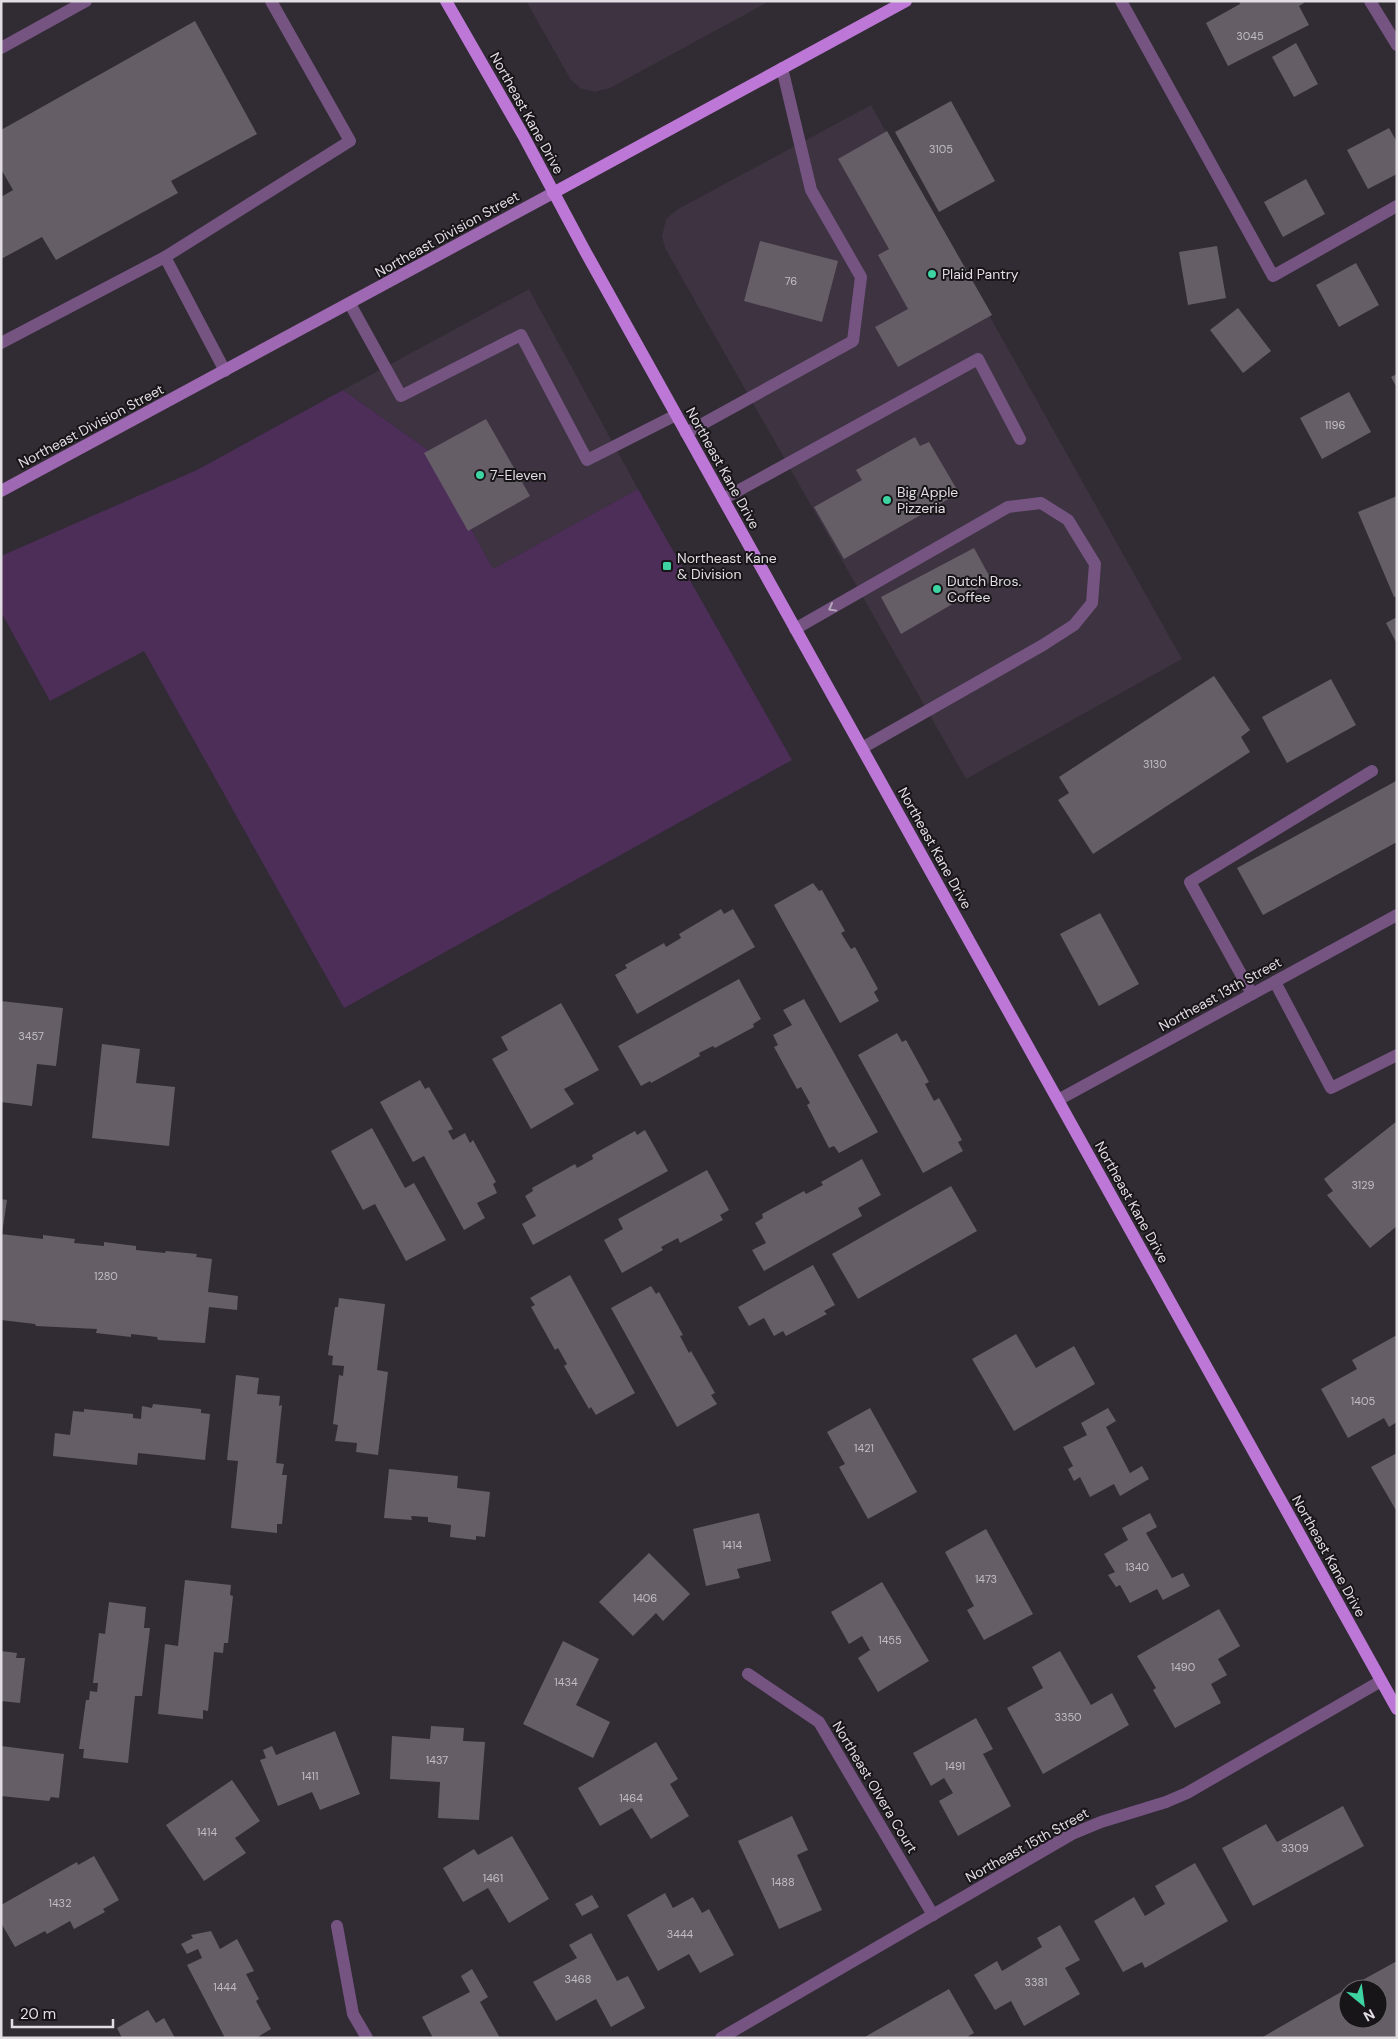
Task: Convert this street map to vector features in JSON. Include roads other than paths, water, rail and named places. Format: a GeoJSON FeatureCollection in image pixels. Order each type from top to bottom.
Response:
{"type":"FeatureCollection","features":[{"type":"Feature","properties":{"kind":"main road","name":"Northeast Kane Drive"},"geometry":{"type":"LineString","coordinates":[[446,1],[523,135],[676,415],[1397,1709]]}},
{"type":"Feature","properties":{"kind":"main road","name":"Northeast Division Street"},"geometry":{"type":"LineString","coordinates":[[554,193],[906,1]]}},
{"type":"Feature","properties":{"kind":"street"},"geometry":{"type":"LineString","coordinates":[[1,48],[86,1]]}},
{"type":"Feature","properties":{"kind":"street"},"geometry":{"type":"LineString","coordinates":[[1,342],[165,257],[350,141],[271,1]]}},
{"type":"Feature","properties":{"kind":"street"},"geometry":{"type":"LineString","coordinates":[[1121,1],[1273,276],[1397,206]]}},
{"type":"Feature","properties":{"kind":"street"},"geometry":{"type":"LineString","coordinates":[[1370,1],[1397,45]]}},
{"type":"Feature","properties":{"kind":"street"},"geometry":{"type":"LineString","coordinates":[[686,433],[853,341],[861,277],[811,190],[782,68]]}},
{"type":"Feature","properties":{"kind":"street","name":"Northeast Division Street"},"geometry":{"type":"LineString","coordinates":[[1,491],[554,193]]}},
{"type":"Feature","properties":{"kind":"street"},"geometry":{"type":"LineString","coordinates":[[165,257],[225,371]]}},
{"type":"Feature","properties":{"kind":"street"},"geometry":{"type":"LineString","coordinates":[[350,304],[401,396],[521,335],[587,460],[676,415]]}},
{"type":"Feature","properties":{"kind":"street"},"geometry":{"type":"LineString","coordinates":[[723,499],[978,359],[1020,439]]}},
{"type":"Feature","properties":{"kind":"street"},"geometry":{"type":"LineString","coordinates":[[795,629],[1008,507],[1041,503],[1068,520],[1095,564],[1092,603],[1074,625],[1043,645],[862,748]]}},
{"type":"Feature","properties":{"kind":"street"},"geometry":{"type":"LineString","coordinates":[[1252,994],[1190,882],[1372,771]]}},
{"type":"Feature","properties":{"kind":"street","name":"Northeast 13th Street"},"geometry":{"type":"LineString","coordinates":[[1058,1100],[1397,915]]}},
{"type":"Feature","properties":{"kind":"street"},"geometry":{"type":"LineString","coordinates":[[1275,982],[1331,1088],[1397,1055]]}},
{"type":"Feature","properties":{"kind":"street","name":"Northeast Olvera Court"},"geometry":{"type":"LineString","coordinates":[[748,1674],[819,1722],[934,1915]]}},
{"type":"Feature","properties":{"kind":"street","name":"Northeast 15th Street"},"geometry":{"type":"LineString","coordinates":[[721,2038],[1072,1834],[1101,1822],[1166,1802],[1187,1793],[1381,1681]]}},
{"type":"Feature","properties":{"kind":"street"},"geometry":{"type":"LineString","coordinates":[[337,1926],[353,2014],[366,2038]]}},
{"type":"Feature","properties":{"kind":"place","name":"Plaid Pantry"},"geometry":{"type":"Point","coordinates":[932,274]}},
{"type":"Feature","properties":{"kind":"place","name":"7-Eleven"},"geometry":{"type":"Point","coordinates":[480,475]}},
{"type":"Feature","properties":{"kind":"place","name":"Big Apple Pizzeria"},"geometry":{"type":"Point","coordinates":[887,500]}},
{"type":"Feature","properties":{"kind":"place","name":"Northeast Kane & Division"},"geometry":{"type":"Point","coordinates":[667,566]}},
{"type":"Feature","properties":{"kind":"place","name":"Dutch Bros. Coffee"},"geometry":{"type":"Point","coordinates":[937,589]}}]}
